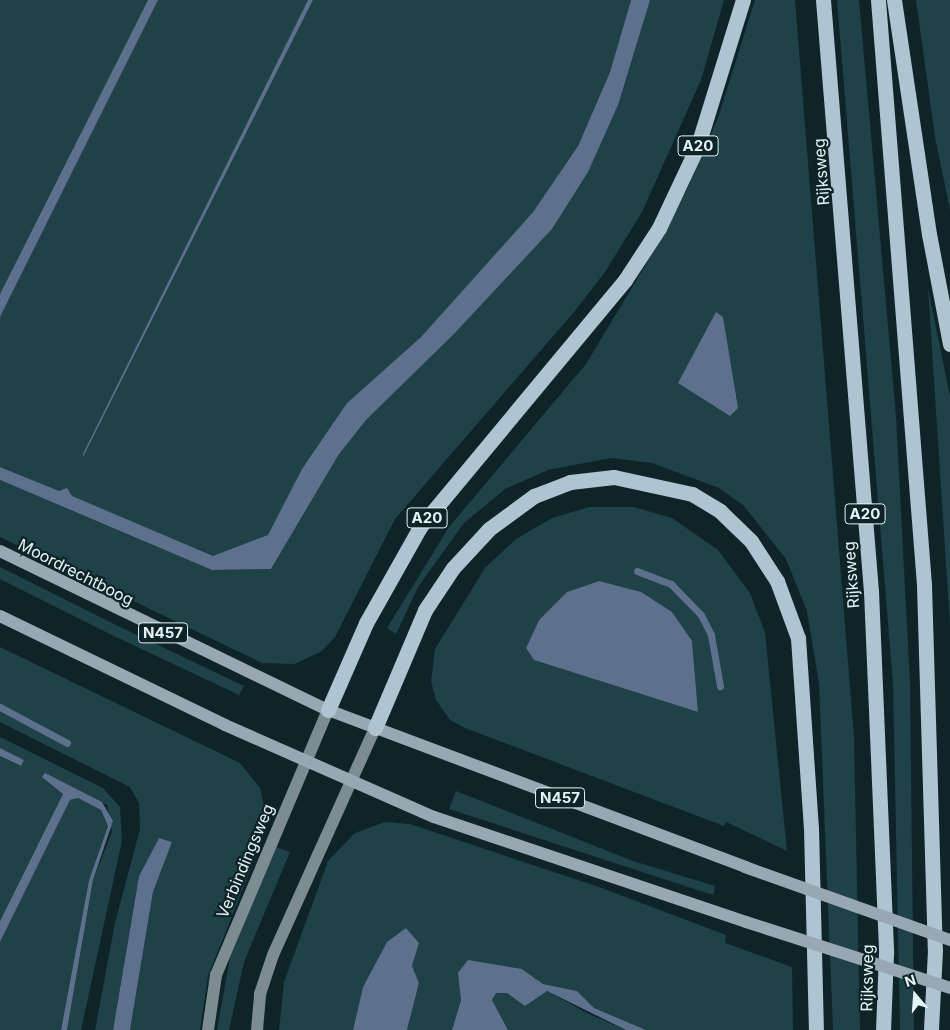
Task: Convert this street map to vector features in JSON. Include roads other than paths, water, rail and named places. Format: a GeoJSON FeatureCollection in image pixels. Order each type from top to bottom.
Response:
{"type":"FeatureCollection","features":[{"type":"Feature","properties":{"kind":"highway","name":"A20"},"geometry":{"type":"LineString","coordinates":[[328,710],[366,624],[420,527],[625,280],[659,228],[698,145],[743,0]]}},
{"type":"Feature","properties":{"kind":"highway","name":"Rijksweg"},"geometry":{"type":"LineString","coordinates":[[823,0],[870,591],[886,953],[883,1030]]}},
{"type":"Feature","properties":{"kind":"highway"},"geometry":{"type":"LineString","coordinates":[[878,0],[924,585],[935,950],[931,1030]]}},
{"type":"Feature","properties":{"kind":"highway"},"geometry":{"type":"LineString","coordinates":[[894,0],[929,234],[950,344]]}},
{"type":"Feature","properties":{"kind":"highway"},"geometry":{"type":"LineString","coordinates":[[375,728],[425,610],[453,568],[489,529],[534,496],[570,482],[614,477],[692,494],[720,512],[750,541],[777,581],[798,638],[811,828],[816,1030]]}},
{"type":"Feature","properties":{"kind":"main road","name":"Moordrechtboog"},"geometry":{"type":"LineString","coordinates":[[0,551],[328,710]]}},
{"type":"Feature","properties":{"kind":"main road"},"geometry":{"type":"LineString","coordinates":[[0,616],[305,762],[444,821],[950,988]]}},
{"type":"Feature","properties":{"kind":"main road","name":"N457"},"geometry":{"type":"LineString","coordinates":[[328,710],[744,867],[950,940]]}},
{"type":"Feature","properties":{"kind":"street","name":"Verbindingsweg"},"geometry":{"type":"LineString","coordinates":[[208,1030],[216,975],[328,710]]}},
{"type":"Feature","properties":{"kind":"street"},"geometry":{"type":"LineString","coordinates":[[256,1030],[260,994],[273,955],[375,728]]}},
{"type":"Feature","properties":{"kind":"waterway"},"geometry":{"type":"LineString","coordinates":[[637,571],[671,584],[701,615],[711,635],[720,686]]}},
{"type":"Feature","properties":{"kind":"waterway"},"geometry":{"type":"LineString","coordinates":[[0,707],[67,743]]}}]}
